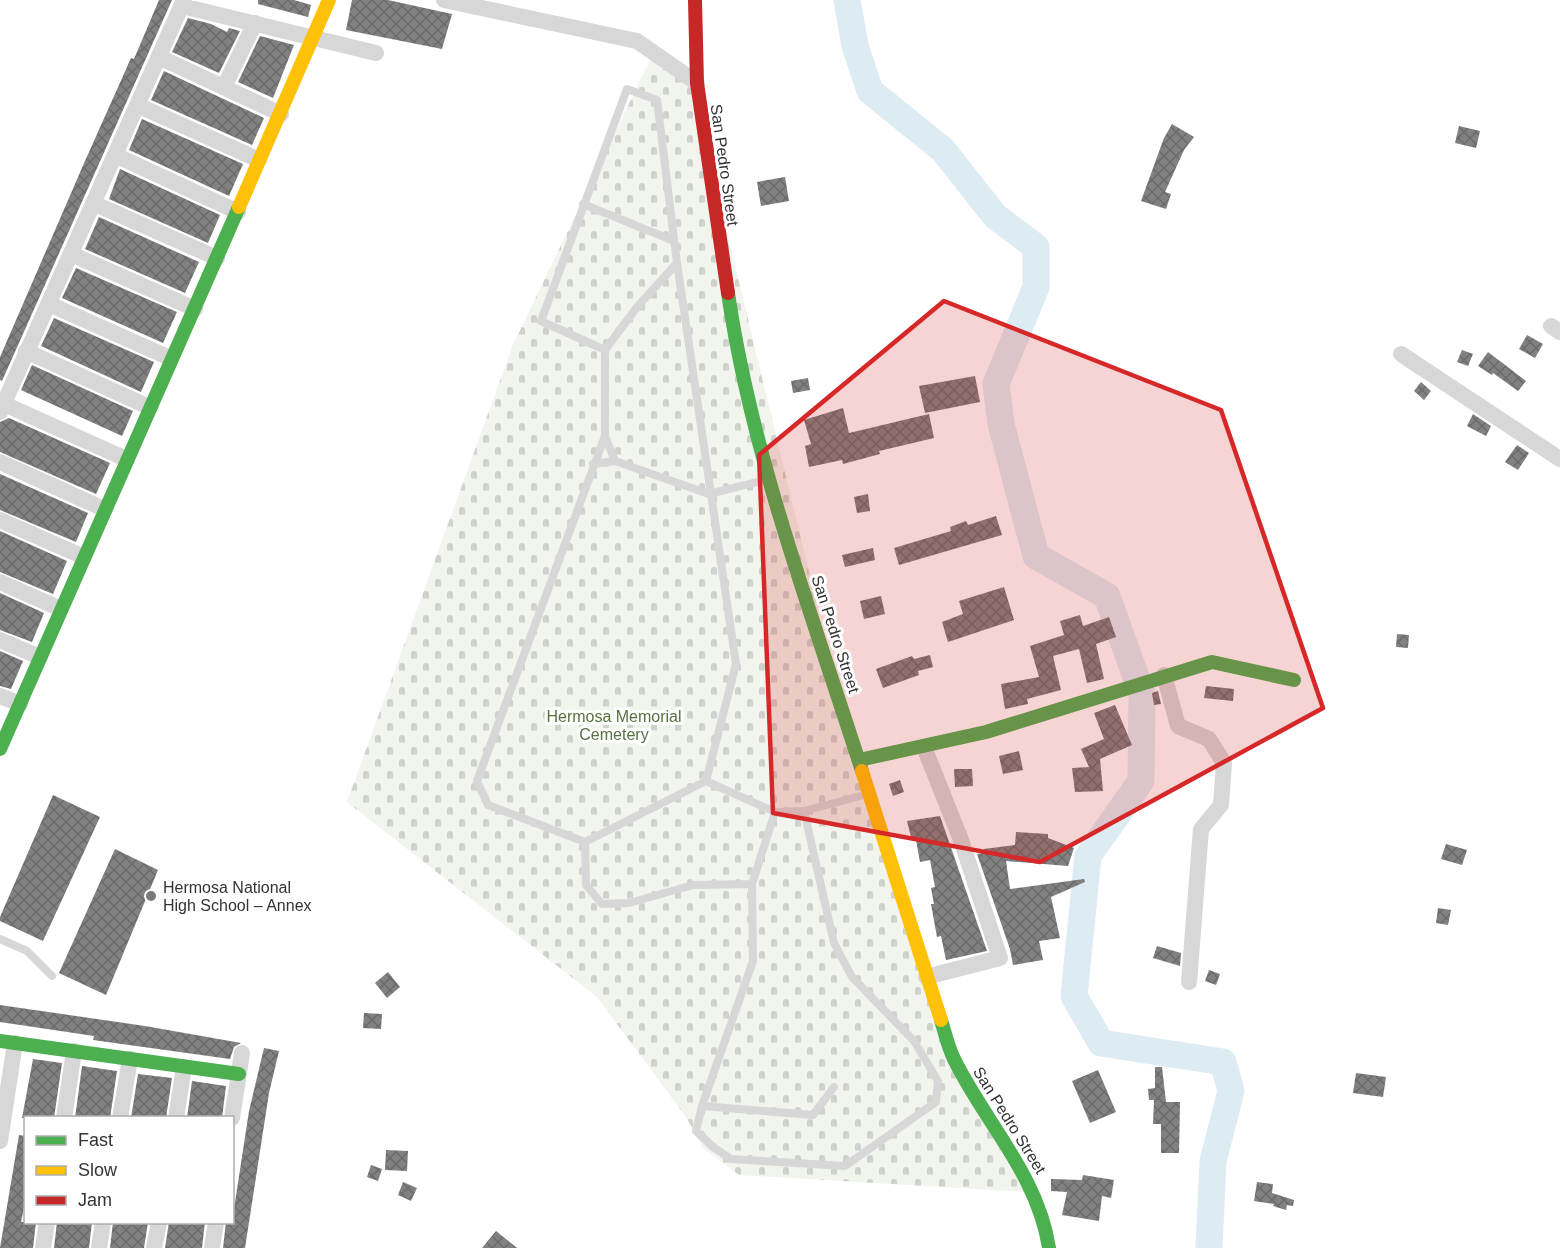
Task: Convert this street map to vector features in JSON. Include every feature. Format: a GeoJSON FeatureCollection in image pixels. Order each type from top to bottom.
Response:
{"type":"FeatureCollection","features":[{"type":"Feature","properties":{"kind":"street"},"geometry":{"type":"LineString","coordinates":[[0,749],[149,407],[195,309],[315,37],[329,0]]}},
{"type":"Feature","properties":{"kind":"street"},"geometry":{"type":"LineString","coordinates":[[444,0],[637,41],[697,83]]}},
{"type":"Feature","properties":{"kind":"street","name":"San Pedro Street"},"geometry":{"type":"LineString","coordinates":[[695,0],[697,83],[736,347],[769,479],[953,1057],[968,1088],[1034,1190],[1048,1231],[1048,1248]]}},
{"type":"Feature","properties":{"kind":"street"},"geometry":{"type":"LineString","coordinates":[[126,459],[2,408],[183,3],[376,53]]}},
{"type":"Feature","properties":{"kind":"street"},"geometry":{"type":"LineString","coordinates":[[224,87],[255,23]]}},
{"type":"Feature","properties":{"kind":"street"},"geometry":{"type":"LineString","coordinates":[[159,57],[280,114]]}},
{"type":"Feature","properties":{"kind":"street"},"geometry":{"type":"LineString","coordinates":[[137,105],[259,160]]}},
{"type":"Feature","properties":{"kind":"street"},"geometry":{"type":"LineString","coordinates":[[116,155],[238,212]]}},
{"type":"Feature","properties":{"kind":"street"},"geometry":{"type":"LineString","coordinates":[[93,203],[217,258]]}},
{"type":"Feature","properties":{"kind":"street"},"geometry":{"type":"LineString","coordinates":[[71,254],[195,309]]}},
{"type":"Feature","properties":{"kind":"street"},"geometry":{"type":"LineString","coordinates":[[49,304],[171,358]]}},
{"type":"Feature","properties":{"kind":"street"},"geometry":{"type":"LineString","coordinates":[[26,351],[149,407]]}},
{"type":"Feature","properties":{"kind":"street"},"geometry":{"type":"LineString","coordinates":[[1401,354],[1560,459]]}},
{"type":"Feature","properties":{"kind":"street"},"geometry":{"type":"LineString","coordinates":[[0,462],[104,509]]}},
{"type":"Feature","properties":{"kind":"street"},"geometry":{"type":"LineString","coordinates":[[0,520],[84,557]]}},
{"type":"Feature","properties":{"kind":"street"},"geometry":{"type":"LineString","coordinates":[[0,582],[61,609]]}},
{"type":"Feature","properties":{"kind":"street"},"geometry":{"type":"LineString","coordinates":[[0,640],[40,657]]}},
{"type":"Feature","properties":{"kind":"street"},"geometry":{"type":"LineString","coordinates":[[859,760],[986,732],[1144,681],[1212,662],[1294,680]]}},
{"type":"Feature","properties":{"kind":"street"},"geometry":{"type":"LineString","coordinates":[[1164,675],[1178,726],[1209,739],[1224,763],[1221,805],[1201,829],[1189,982]]}},
{"type":"Feature","properties":{"kind":"street"},"geometry":{"type":"LineString","coordinates":[[0,696],[20,705]]}},
{"type":"Feature","properties":{"kind":"street"},"geometry":{"type":"LineString","coordinates":[[924,747],[961,840],[1000,958],[927,977]]}},
{"type":"Feature","properties":{"kind":"street"},"geometry":{"type":"LineString","coordinates":[[0,1140],[8,1042],[239,1074]]}},
{"type":"Feature","properties":{"kind":"street"},"geometry":{"type":"LineString","coordinates":[[64,1116],[74,1051]]}},
{"type":"Feature","properties":{"kind":"street"},"geometry":{"type":"LineString","coordinates":[[232,1116],[242,1053]]}},
{"type":"Feature","properties":{"kind":"street"},"geometry":{"type":"LineString","coordinates":[[120,1116],[130,1059]]}},
{"type":"Feature","properties":{"kind":"street"},"geometry":{"type":"LineString","coordinates":[[176,1116],[184,1067]]}},
{"type":"Feature","properties":{"kind":"street"},"geometry":{"type":"LineString","coordinates":[[43,1248],[47,1224]]}},
{"type":"Feature","properties":{"kind":"street"},"geometry":{"type":"LineString","coordinates":[[99,1248],[103,1224]]}},
{"type":"Feature","properties":{"kind":"street"},"geometry":{"type":"LineString","coordinates":[[154,1248],[159,1224]]}},
{"type":"Feature","properties":{"kind":"street"},"geometry":{"type":"LineString","coordinates":[[212,1248],[216,1224]]}},
{"type":"Feature","properties":{"kind":"lane"},"geometry":{"type":"LineString","coordinates":[[605,350],[541,321],[627,89],[657,100],[709,494],[736,664],[706,781],[585,842],[488,805],[477,781],[605,436]]}},
{"type":"Feature","properties":{"kind":"lane"},"geometry":{"type":"LineString","coordinates":[[583,204],[674,241]]}},
{"type":"Feature","properties":{"kind":"lane"},"geometry":{"type":"LineString","coordinates":[[615,460],[605,436],[605,350],[637,307],[677,263]]}},
{"type":"Feature","properties":{"kind":"lane"},"geometry":{"type":"LineString","coordinates":[[593,464],[615,460],[709,494],[769,479]]}},
{"type":"Feature","properties":{"kind":"lane"},"geometry":{"type":"LineString","coordinates":[[706,781],[775,812],[804,812],[869,794]]}},
{"type":"Feature","properties":{"kind":"lane"},"geometry":{"type":"LineString","coordinates":[[775,812],[752,884],[753,961],[702,1106],[696,1131],[712,1147],[731,1159],[845,1166],[936,1102],[938,1081],[914,1041],[852,977],[834,943],[804,812]]}},
{"type":"Feature","properties":{"kind":"lane"},"geometry":{"type":"LineString","coordinates":[[585,842],[586,885],[602,904],[628,903],[693,885],[752,884]]}},
{"type":"Feature","properties":{"kind":"lane"},"geometry":{"type":"LineString","coordinates":[[0,939],[27,951],[52,976]]}},
{"type":"Feature","properties":{"kind":"lane"},"geometry":{"type":"LineString","coordinates":[[702,1106],[813,1114],[834,1087]]}},
{"type":"Feature","properties":{"kind":"highlighted area"},"geometry":{"type":"Polygon","coordinates":[[[944,301],[1221,410],[1323,708],[1040,862],[773,813],[759,455],[944,301]]]}},
{"type":"Feature","properties":{"kind":"green space","name":"Hermosa Memorial Cemetery"},"geometry":{"type":"Polygon","coordinates":[[[652,56],[690,79],[851,746],[949,1063],[1025,1192],[739,1175],[703,1148],[686,1117],[597,997],[347,802],[513,345],[652,56]]]}},
{"type":"Feature","properties":{"kind":"building"},"geometry":{"type":"Polygon","coordinates":[[[159,0],[172,0],[2,381],[0,380],[0,357],[85,161],[131,58],[134,59],[159,0]]]}},
{"type":"Feature","properties":{"kind":"building"},"geometry":{"type":"Polygon","coordinates":[[[258,0],[294,0],[311,5],[308,17],[258,4],[258,0]]]}},
{"type":"Feature","properties":{"kind":"building"},"geometry":{"type":"Polygon","coordinates":[[[352,0],[388,0],[452,14],[442,49],[346,30],[352,0]]]}},
{"type":"Feature","properties":{"kind":"building"},"geometry":{"type":"Polygon","coordinates":[[[188,18],[211,24],[227,32],[229,28],[240,31],[219,73],[172,52],[188,18]]]}},
{"type":"Feature","properties":{"kind":"building"},"geometry":{"type":"Polygon","coordinates":[[[260,36],[294,45],[273,98],[238,82],[260,36]]]}},
{"type":"Feature","properties":{"kind":"building"},"geometry":{"type":"Polygon","coordinates":[[[164,71],[264,118],[252,145],[151,100],[164,71]]]}},
{"type":"Feature","properties":{"kind":"building"},"geometry":{"type":"Polygon","coordinates":[[[142,119],[243,164],[229,196],[129,150],[142,119]]]}},
{"type":"Feature","properties":{"kind":"building"},"geometry":{"type":"Polygon","coordinates":[[[1172,124],[1194,137],[1184,150],[1165,192],[1171,194],[1166,209],[1141,201],[1164,138],[1172,124]]]}},
{"type":"Feature","properties":{"kind":"building"},"geometry":{"type":"Polygon","coordinates":[[[1459,126],[1480,131],[1476,148],[1455,143],[1459,126]]]}},
{"type":"Feature","properties":{"kind":"building"},"geometry":{"type":"Polygon","coordinates":[[[120,169],[220,215],[208,243],[109,199],[120,169]]]}},
{"type":"Feature","properties":{"kind":"building"},"geometry":{"type":"Polygon","coordinates":[[[785,177],[789,201],[761,206],[757,182],[785,177]]]}},
{"type":"Feature","properties":{"kind":"building"},"geometry":{"type":"Polygon","coordinates":[[[99,217],[199,262],[185,293],[85,249],[99,217]]]}},
{"type":"Feature","properties":{"kind":"building"},"geometry":{"type":"Polygon","coordinates":[[[76,268],[177,312],[163,343],[62,298],[76,268]]]}},
{"type":"Feature","properties":{"kind":"building"},"geometry":{"type":"Polygon","coordinates":[[[54,318],[154,362],[141,392],[41,346],[54,318]]]}},
{"type":"Feature","properties":{"kind":"building"},"geometry":{"type":"Polygon","coordinates":[[[1527,335],[1543,344],[1535,358],[1519,349],[1527,335]]]}},
{"type":"Feature","properties":{"kind":"building"},"geometry":{"type":"Polygon","coordinates":[[[1462,350],[1473,354],[1468,366],[1457,362],[1462,350]]]}},
{"type":"Feature","properties":{"kind":"building"},"geometry":{"type":"Polygon","coordinates":[[[1488,352],[1526,381],[1518,391],[1493,373],[1492,375],[1478,366],[1488,352]]]}},
{"type":"Feature","properties":{"kind":"building"},"geometry":{"type":"Polygon","coordinates":[[[32,365],[133,411],[122,436],[21,390],[32,365]]]}},
{"type":"Feature","properties":{"kind":"building"},"geometry":{"type":"Polygon","coordinates":[[[975,376],[980,402],[925,413],[919,386],[975,376]]]}},
{"type":"Feature","properties":{"kind":"building"},"geometry":{"type":"Polygon","coordinates":[[[808,378],[810,390],[793,393],[791,381],[808,378]]]}},
{"type":"Feature","properties":{"kind":"building"},"geometry":{"type":"Polygon","coordinates":[[[1421,382],[1431,391],[1424,400],[1414,391],[1421,382]]]}},
{"type":"Feature","properties":{"kind":"building"},"geometry":{"type":"Polygon","coordinates":[[[843,408],[849,433],[929,414],[934,438],[879,451],[880,454],[843,464],[842,460],[809,467],[805,446],[811,444],[804,420],[843,408]]]}},
{"type":"Feature","properties":{"kind":"building"},"geometry":{"type":"Polygon","coordinates":[[[1473,414],[1491,426],[1486,436],[1467,426],[1473,414]]]}},
{"type":"Feature","properties":{"kind":"building"},"geometry":{"type":"Polygon","coordinates":[[[9,418],[110,463],[96,494],[0,452],[0,422],[9,418]]]}},
{"type":"Feature","properties":{"kind":"building"},"geometry":{"type":"Polygon","coordinates":[[[1517,445],[1529,453],[1518,470],[1505,462],[1517,445]]]}},
{"type":"Feature","properties":{"kind":"building"},"geometry":{"type":"Polygon","coordinates":[[[0,474],[88,513],[76,542],[0,510],[0,474]]]}},
{"type":"Feature","properties":{"kind":"building"},"geometry":{"type":"Polygon","coordinates":[[[868,494],[870,511],[857,513],[854,497],[868,494]]]}},
{"type":"Feature","properties":{"kind":"building"},"geometry":{"type":"Polygon","coordinates":[[[996,516],[1002,535],[899,565],[894,548],[951,531],[950,527],[966,521],[968,525],[996,516]]]}},
{"type":"Feature","properties":{"kind":"building"},"geometry":{"type":"Polygon","coordinates":[[[0,531],[67,561],[53,594],[0,572],[0,531]]]}},
{"type":"Feature","properties":{"kind":"building"},"geometry":{"type":"Polygon","coordinates":[[[873,548],[875,560],[845,567],[842,555],[873,548]]]}},
{"type":"Feature","properties":{"kind":"building"},"geometry":{"type":"Polygon","coordinates":[[[1004,587],[1014,620],[948,642],[942,622],[963,614],[959,601],[1004,587]]]}},
{"type":"Feature","properties":{"kind":"building"},"geometry":{"type":"Polygon","coordinates":[[[0,593],[44,613],[32,642],[0,630],[0,593]]]}},
{"type":"Feature","properties":{"kind":"building"},"geometry":{"type":"Polygon","coordinates":[[[881,596],[885,614],[864,619],[860,601],[881,596]]]}},
{"type":"Feature","properties":{"kind":"building"},"geometry":{"type":"Polygon","coordinates":[[[1080,615],[1083,626],[1109,617],[1116,637],[1096,644],[1104,679],[1087,683],[1079,649],[1053,656],[1061,690],[1027,699],[1028,704],[1005,709],[1001,684],[1039,677],[1030,646],[1064,635],[1060,621],[1080,615]]]}},
{"type":"Feature","properties":{"kind":"building"},"geometry":{"type":"Polygon","coordinates":[[[1397,634],[1409,635],[1408,648],[1396,647],[1397,634]]]}},
{"type":"Feature","properties":{"kind":"building"},"geometry":{"type":"Polygon","coordinates":[[[0,651],[23,661],[11,689],[0,686],[0,651]]]}},
{"type":"Feature","properties":{"kind":"building"},"geometry":{"type":"Polygon","coordinates":[[[930,655],[933,667],[918,671],[919,675],[883,688],[876,669],[912,656],[914,659],[930,655]]]}},
{"type":"Feature","properties":{"kind":"building"},"geometry":{"type":"Polygon","coordinates":[[[1206,686],[1234,689],[1233,701],[1204,698],[1206,686]]]}},
{"type":"Feature","properties":{"kind":"building"},"geometry":{"type":"Polygon","coordinates":[[[1158,691],[1161,704],[1154,705],[1152,693],[1158,691]]]}},
{"type":"Feature","properties":{"kind":"building"},"geometry":{"type":"Polygon","coordinates":[[[1115,705],[1132,745],[1100,759],[1103,791],[1075,792],[1072,768],[1089,767],[1081,749],[1104,739],[1094,713],[1115,705]]]}},
{"type":"Feature","properties":{"kind":"building"},"geometry":{"type":"Polygon","coordinates":[[[1019,751],[1023,770],[1003,774],[999,756],[1019,751]]]}},
{"type":"Feature","properties":{"kind":"building"},"geometry":{"type":"Polygon","coordinates":[[[954,769],[972,769],[973,786],[955,787],[954,769]]]}},
{"type":"Feature","properties":{"kind":"building"},"geometry":{"type":"Polygon","coordinates":[[[900,780],[904,792],[893,796],[889,784],[900,780]]]}},
{"type":"Feature","properties":{"kind":"building"},"geometry":{"type":"Polygon","coordinates":[[[53,795],[100,817],[43,941],[0,921],[0,917],[53,795]]]}},
{"type":"Feature","properties":{"kind":"building"},"geometry":{"type":"Polygon","coordinates":[[[940,816],[987,951],[946,960],[941,936],[937,937],[931,904],[934,904],[931,888],[935,887],[930,860],[920,862],[916,840],[912,841],[907,821],[940,816]]]}},
{"type":"Feature","properties":{"kind":"building"},"geometry":{"type":"Polygon","coordinates":[[[1016,832],[1048,834],[1048,838],[1074,848],[1068,866],[1006,861],[1010,889],[1084,879],[1085,882],[1051,897],[1060,938],[1039,941],[1043,960],[1013,965],[1010,949],[977,854],[984,853],[984,849],[1015,845],[1016,832]]]}},
{"type":"Feature","properties":{"kind":"building"},"geometry":{"type":"Polygon","coordinates":[[[1446,844],[1467,850],[1462,865],[1441,859],[1446,844]]]}},
{"type":"Feature","properties":{"kind":"building"},"geometry":{"type":"Polygon","coordinates":[[[115,849],[158,870],[106,995],[59,973],[115,849]]]}},
{"type":"Feature","properties":{"kind":"building"},"geometry":{"type":"Polygon","coordinates":[[[1438,908],[1451,910],[1448,925],[1436,923],[1438,908]]]}},
{"type":"Feature","properties":{"kind":"building"},"geometry":{"type":"Polygon","coordinates":[[[1157,946],[1181,953],[1180,966],[1153,958],[1157,946]]]}},
{"type":"Feature","properties":{"kind":"building"},"geometry":{"type":"Polygon","coordinates":[[[1209,970],[1220,974],[1216,985],[1205,981],[1209,970]]]}},
{"type":"Feature","properties":{"kind":"building"},"geometry":{"type":"Polygon","coordinates":[[[388,972],[400,987],[387,998],[375,983],[388,972]]]}},
{"type":"Feature","properties":{"kind":"building"},"geometry":{"type":"Polygon","coordinates":[[[0,1005],[145,1026],[241,1043],[234,1047],[230,1059],[93,1040],[94,1036],[0,1022],[0,1005]]]}},
{"type":"Feature","properties":{"kind":"building"},"geometry":{"type":"Polygon","coordinates":[[[364,1013],[382,1014],[381,1029],[363,1028],[364,1013]]]}},
{"type":"Feature","properties":{"kind":"building"},"geometry":{"type":"Polygon","coordinates":[[[264,1048],[279,1051],[269,1093],[245,1248],[223,1248],[226,1224],[234,1224],[234,1209],[249,1111],[264,1048]]]}},
{"type":"Feature","properties":{"kind":"building"},"geometry":{"type":"Polygon","coordinates":[[[33,1059],[62,1063],[54,1116],[24,1116],[22,1118],[33,1059]]]}},
{"type":"Feature","properties":{"kind":"building"},"geometry":{"type":"Polygon","coordinates":[[[82,1066],[117,1071],[110,1116],[75,1116],[82,1066]]]}},
{"type":"Feature","properties":{"kind":"building"},"geometry":{"type":"Polygon","coordinates":[[[1155,1067],[1162,1067],[1166,1102],[1180,1102],[1179,1153],[1161,1153],[1161,1124],[1153,1124],[1154,1100],[1149,1100],[1148,1089],[1155,1088],[1155,1067]]]}},
{"type":"Feature","properties":{"kind":"building"},"geometry":{"type":"Polygon","coordinates":[[[1098,1070],[1116,1112],[1090,1123],[1072,1081],[1098,1070]]]}},
{"type":"Feature","properties":{"kind":"building"},"geometry":{"type":"Polygon","coordinates":[[[1356,1073],[1386,1077],[1383,1097],[1353,1093],[1356,1073]]]}},
{"type":"Feature","properties":{"kind":"building"},"geometry":{"type":"Polygon","coordinates":[[[138,1074],[172,1078],[166,1116],[131,1116],[138,1074]]]}},
{"type":"Feature","properties":{"kind":"building"},"geometry":{"type":"Polygon","coordinates":[[[192,1081],[226,1086],[222,1116],[187,1116],[192,1081]]]}},
{"type":"Feature","properties":{"kind":"building"},"geometry":{"type":"Polygon","coordinates":[[[19,1135],[24,1136],[24,1208],[21,1222],[36,1224],[33,1248],[0,1248],[19,1135]]]}},
{"type":"Feature","properties":{"kind":"building"},"geometry":{"type":"Polygon","coordinates":[[[386,1150],[408,1151],[407,1171],[385,1170],[386,1150]]]}},
{"type":"Feature","properties":{"kind":"building"},"geometry":{"type":"Polygon","coordinates":[[[371,1165],[382,1169],[378,1181],[367,1177],[371,1165]]]}},
{"type":"Feature","properties":{"kind":"building"},"geometry":{"type":"Polygon","coordinates":[[[1083,1175],[1114,1180],[1111,1198],[1102,1196],[1099,1221],[1062,1215],[1067,1192],[1051,1191],[1051,1179],[1082,1180],[1083,1175]]]}},
{"type":"Feature","properties":{"kind":"building"},"geometry":{"type":"Polygon","coordinates":[[[403,1182],[417,1188],[411,1201],[398,1195],[403,1182]]]}},
{"type":"Feature","properties":{"kind":"building"},"geometry":{"type":"Polygon","coordinates":[[[1257,1182],[1273,1184],[1272,1193],[1294,1200],[1293,1206],[1287,1205],[1286,1210],[1273,1206],[1274,1204],[1254,1201],[1257,1182]]]}},
{"type":"Feature","properties":{"kind":"building"},"geometry":{"type":"Polygon","coordinates":[[[57,1224],[92,1224],[89,1248],[54,1248],[57,1224]]]}},
{"type":"Feature","properties":{"kind":"building"},"geometry":{"type":"Polygon","coordinates":[[[113,1224],[148,1224],[144,1248],[110,1248],[113,1224]]]}},
{"type":"Feature","properties":{"kind":"building"},"geometry":{"type":"Polygon","coordinates":[[[169,1224],[205,1224],[202,1248],[165,1248],[169,1224]]]}},
{"type":"Feature","properties":{"kind":"building"},"geometry":{"type":"Polygon","coordinates":[[[496,1231],[517,1248],[482,1248],[496,1231]]]}},
{"type":"Feature","properties":{"kind":"waterway"},"geometry":{"type":"LineString","coordinates":[[847,0],[855,46],[870,91],[943,150],[995,216],[1036,247],[1036,287],[996,384],[1001,424],[1036,556],[1107,596],[1142,694],[1141,781],[1088,856],[1074,996],[1101,1043],[1223,1062],[1231,1091],[1213,1161],[1209,1248]]}},
{"type":"Feature","properties":{"kind":"traffic: fast"},"geometry":{"type":"LineString","coordinates":[[0,749],[239,207]]}},
{"type":"Feature","properties":{"kind":"traffic: fast"},"geometry":{"type":"LineString","coordinates":[[728,293],[752,415],[768,475],[785,535],[862,771]]}},
{"type":"Feature","properties":{"kind":"traffic: fast"},"geometry":{"type":"LineString","coordinates":[[859,760],[986,732],[1212,662],[1294,680]]}},
{"type":"Feature","properties":{"kind":"traffic: fast"},"geometry":{"type":"LineString","coordinates":[[941,1020],[954,1059],[1023,1173],[1043,1222],[1049,1248]]}},
{"type":"Feature","properties":{"kind":"traffic: fast"},"geometry":{"type":"LineString","coordinates":[[0,1041],[239,1074]]}},
{"type":"Feature","properties":{"kind":"traffic: slow"},"geometry":{"type":"LineString","coordinates":[[239,207],[329,0]]}},
{"type":"Feature","properties":{"kind":"traffic: slow"},"geometry":{"type":"LineString","coordinates":[[862,771],[941,1020]]}},
{"type":"Feature","properties":{"kind":"traffic: jam"},"geometry":{"type":"LineString","coordinates":[[695,0],[697,83],[728,293]]}},
{"type":"Feature","properties":{"kind":"place","name":"Hermosa National High School – Annex"},"geometry":{"type":"Point","coordinates":[151,896]}}]}
